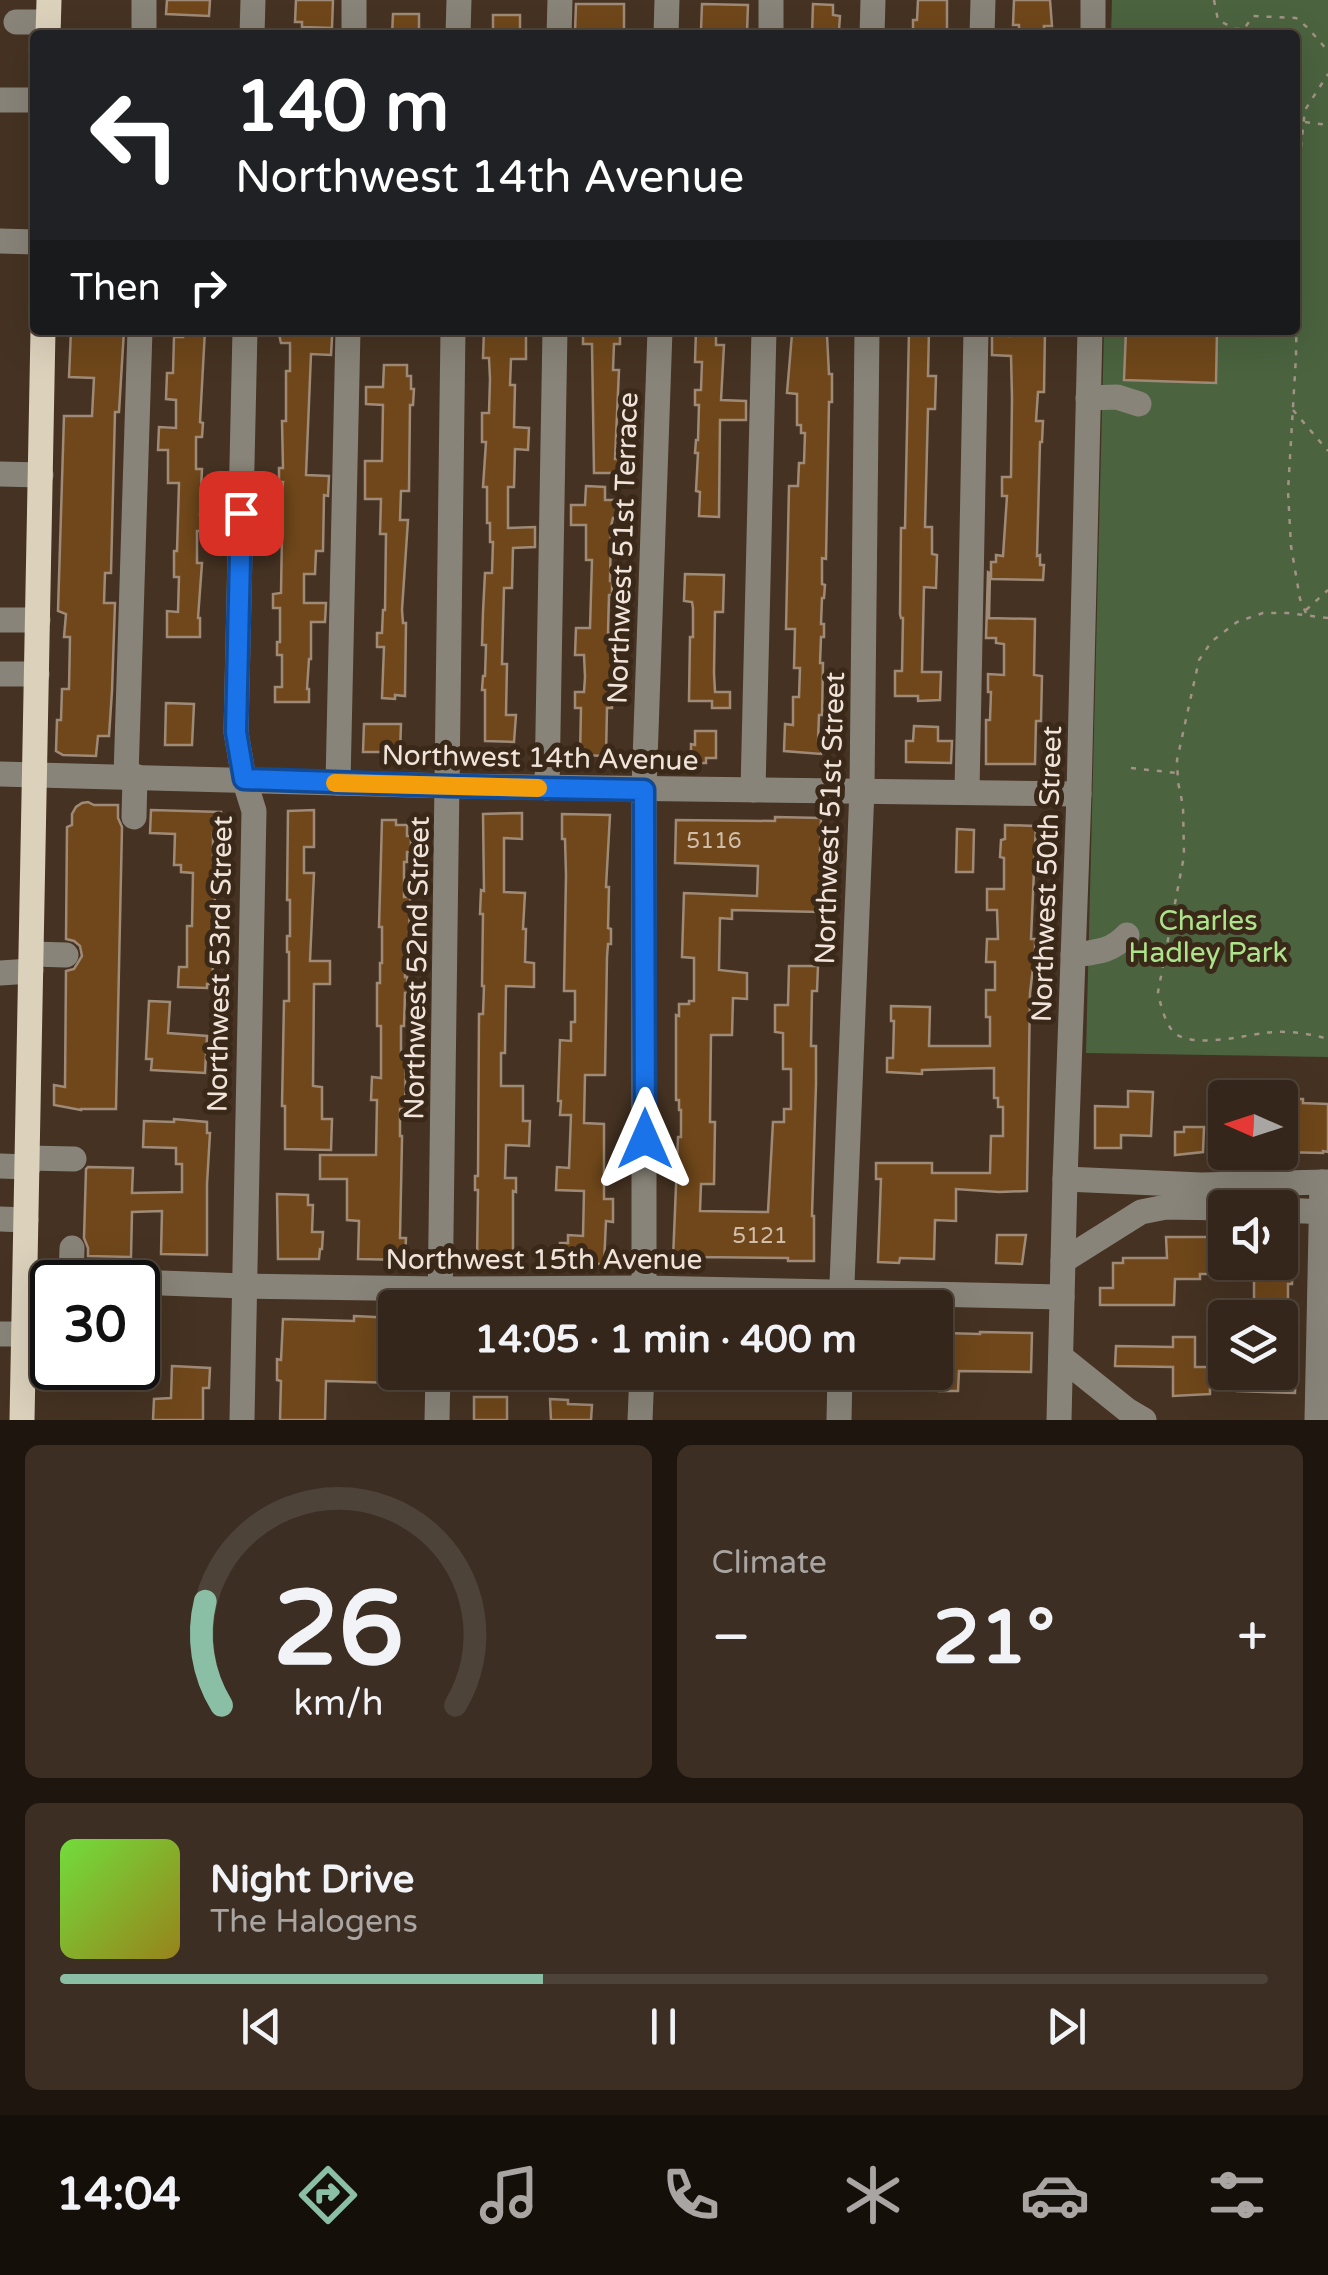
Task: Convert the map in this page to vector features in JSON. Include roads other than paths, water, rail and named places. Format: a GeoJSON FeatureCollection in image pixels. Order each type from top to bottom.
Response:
{"type":"FeatureCollection","features":[{"type":"Feature","properties":{"kind":"main road"},"geometry":{"type":"LineString","coordinates":[[22,1420],[12,1334],[26,1278],[43,335]]}},
{"type":"Feature","properties":{"kind":"street"},"geometry":{"type":"LineString","coordinates":[[144,0],[144,30]]}},
{"type":"Feature","properties":{"kind":"street"},"geometry":{"type":"LineString","coordinates":[[252,30],[253,0]]}},
{"type":"Feature","properties":{"kind":"street"},"geometry":{"type":"LineString","coordinates":[[354,0],[354,30]]}},
{"type":"Feature","properties":{"kind":"street"},"geometry":{"type":"LineString","coordinates":[[458,30],[459,0]]}},
{"type":"Feature","properties":{"kind":"street"},"geometry":{"type":"LineString","coordinates":[[559,30],[560,0]]}},
{"type":"Feature","properties":{"kind":"street"},"geometry":{"type":"LineString","coordinates":[[666,30],[667,0]]}},
{"type":"Feature","properties":{"kind":"street"},"geometry":{"type":"LineString","coordinates":[[770,30],[772,0]]}},
{"type":"Feature","properties":{"kind":"street"},"geometry":{"type":"LineString","coordinates":[[872,30],[873,0]]}},
{"type":"Feature","properties":{"kind":"street"},"geometry":{"type":"LineString","coordinates":[[982,30],[983,0]]}},
{"type":"Feature","properties":{"kind":"street"},"geometry":{"type":"LineString","coordinates":[[1093,0],[1093,30]]}},
{"type":"Feature","properties":{"kind":"street"},"geometry":{"type":"LineString","coordinates":[[16,22],[49,19]]}},
{"type":"Feature","properties":{"kind":"street"},"geometry":{"type":"LineString","coordinates":[[0,100],[30,100]]}},
{"type":"Feature","properties":{"kind":"street"},"geometry":{"type":"LineString","coordinates":[[0,241],[30,242]]}},
{"type":"Feature","properties":{"kind":"street"},"geometry":{"type":"LineString","coordinates":[[134,817],[130,776],[140,335]]}},
{"type":"Feature","properties":{"kind":"street","name":"Northwest 53rd Street"},"geometry":{"type":"LineString","coordinates":[[242,1420],[254,811],[236,732],[245,335]]}},
{"type":"Feature","properties":{"kind":"street"},"geometry":{"type":"LineString","coordinates":[[338,783],[348,335]]}},
{"type":"Feature","properties":{"kind":"street","name":"Northwest 52nd Street"},"geometry":{"type":"LineString","coordinates":[[440,1290],[453,335]]}},
{"type":"Feature","properties":{"kind":"street"},"geometry":{"type":"LineString","coordinates":[[547,788],[555,335]]}},
{"type":"Feature","properties":{"kind":"street","name":"Northwest 51st Terrace"},"geometry":{"type":"LineString","coordinates":[[645,1290],[644,790],[660,335]]}},
{"type":"Feature","properties":{"kind":"street"},"geometry":{"type":"LineString","coordinates":[[753,790],[764,335]]}},
{"type":"Feature","properties":{"kind":"street","name":"Northwest 51st Street"},"geometry":{"type":"LineString","coordinates":[[841,1290],[862,789],[867,335]]}},
{"type":"Feature","properties":{"kind":"street"},"geometry":{"type":"LineString","coordinates":[[967,791],[976,335]]}},
{"type":"Feature","properties":{"kind":"street","name":"Northwest 50th Street"},"geometry":{"type":"LineString","coordinates":[[1059,1420],[1090,335]]}},
{"type":"Feature","properties":{"kind":"street"},"geometry":{"type":"LineString","coordinates":[[1088,398],[1117,397],[1139,404]]}},
{"type":"Feature","properties":{"kind":"street"},"geometry":{"type":"LineString","coordinates":[[0,474],[40,475]]}},
{"type":"Feature","properties":{"kind":"street"},"geometry":{"type":"LineString","coordinates":[[1,620],[38,620]]}},
{"type":"Feature","properties":{"kind":"street"},"geometry":{"type":"LineString","coordinates":[[0,674],[37,674]]}},
{"type":"Feature","properties":{"kind":"street","name":"Northwest 14th Avenue"},"geometry":{"type":"LineString","coordinates":[[0,774],[644,790],[862,789],[1079,794]]}},
{"type":"Feature","properties":{"kind":"street"},"geometry":{"type":"LineString","coordinates":[[1073,954],[1104,952],[1117,946],[1127,934]]}},
{"type":"Feature","properties":{"kind":"street"},"geometry":{"type":"LineString","coordinates":[[0,972],[66,956]]}},
{"type":"Feature","properties":{"kind":"street"},"geometry":{"type":"LineString","coordinates":[[0,1166],[74,1158]]}},
{"type":"Feature","properties":{"kind":"street"},"geometry":{"type":"LineString","coordinates":[[1065,1179],[1208,1204]]}},
{"type":"Feature","properties":{"kind":"street"},"geometry":{"type":"LineString","coordinates":[[1063,1260],[1171,1195],[1200,1184],[1325,1182],[1323,1321],[1316,1420]]}},
{"type":"Feature","properties":{"kind":"street"},"geometry":{"type":"LineString","coordinates":[[1298,1211],[1325,1212]]}},
{"type":"Feature","properties":{"kind":"street"},"geometry":{"type":"LineString","coordinates":[[0,1219],[26,1220]]}},
{"type":"Feature","properties":{"kind":"street"},"geometry":{"type":"LineString","coordinates":[[72,1248],[72,1260]]}},
{"type":"Feature","properties":{"kind":"street","name":"Northwest 15th Avenue"},"geometry":{"type":"LineString","coordinates":[[26,1278],[30,1278]]}},
{"type":"Feature","properties":{"kind":"street","name":"Northwest 15th Avenue"},"geometry":{"type":"LineString","coordinates":[[160,1283],[378,1294]]}},
{"type":"Feature","properties":{"kind":"street","name":"Northwest 15th Avenue"},"geometry":{"type":"LineString","coordinates":[[953,1298],[1062,1297]]}},
{"type":"Feature","properties":{"kind":"street"},"geometry":{"type":"LineString","coordinates":[[1060,1357],[1144,1420]]}},
{"type":"Feature","properties":{"kind":"street"},"geometry":{"type":"LineString","coordinates":[[437,1420],[438,1390]]}},
{"type":"Feature","properties":{"kind":"street"},"geometry":{"type":"LineString","coordinates":[[640,1420],[641,1390]]}},
{"type":"Feature","properties":{"kind":"street"},"geometry":{"type":"LineString","coordinates":[[839,1420],[840,1390]]}},
{"type":"Feature","properties":{"kind":"park label","name":"Charles Hadley Park"},"geometry":{"type":"Point","coordinates":[1208,936]}}]}
